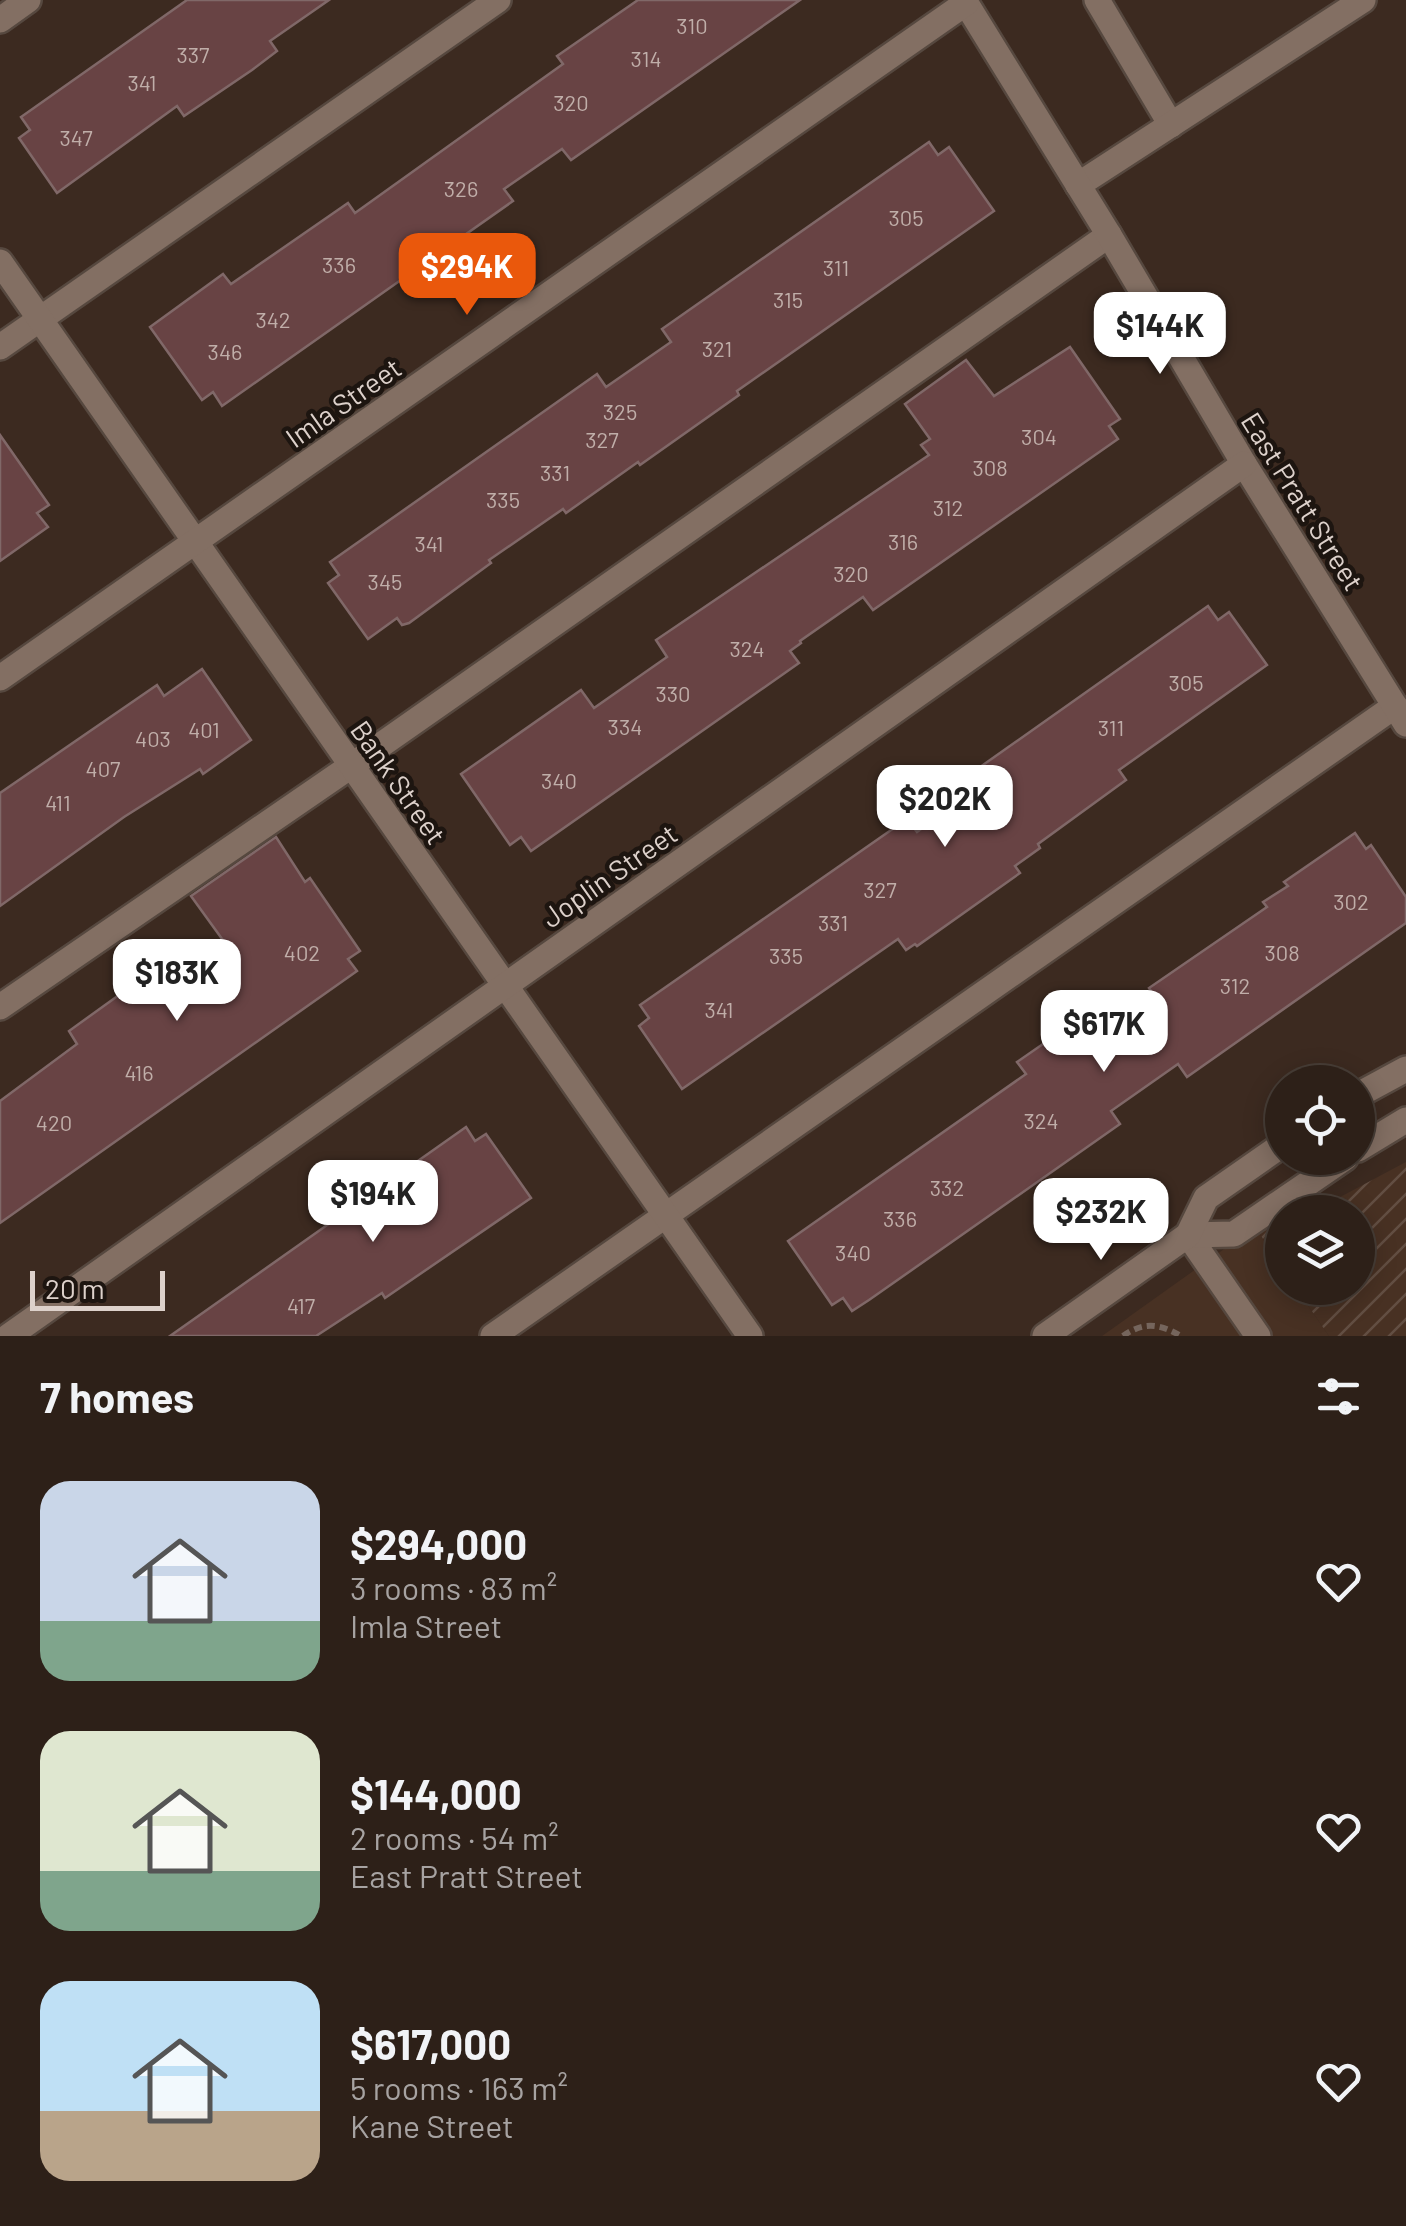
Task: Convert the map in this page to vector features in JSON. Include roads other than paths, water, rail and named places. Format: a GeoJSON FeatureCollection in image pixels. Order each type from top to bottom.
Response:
{"type":"FeatureCollection","features":[{"type":"Feature","properties":{"kind":"street"},"geometry":{"type":"LineString","coordinates":[[0,20],[28,0]]}},
{"type":"Feature","properties":{"kind":"street"},"geometry":{"type":"LineString","coordinates":[[0,347],[498,0]]}},
{"type":"Feature","properties":{"kind":"street"},"geometry":{"type":"LineString","coordinates":[[1097,0],[1171,124]]}},
{"type":"Feature","properties":{"kind":"street"},"geometry":{"type":"LineString","coordinates":[[1078,185],[1363,0]]}},
{"type":"Feature","properties":{"kind":"street","name":"East Pratt Street"},"geometry":{"type":"LineString","coordinates":[[965,2],[1400,715]]}},
{"type":"Feature","properties":{"kind":"street","name":"Imla Street"},"geometry":{"type":"LineString","coordinates":[[0,678],[965,2]]}},
{"type":"Feature","properties":{"kind":"street"},"geometry":{"type":"LineString","coordinates":[[0,1006],[351,766],[1109,235]]}},
{"type":"Feature","properties":{"kind":"street","name":"Bank Street"},"geometry":{"type":"LineString","coordinates":[[0,262],[750,1336]]}},
{"type":"Feature","properties":{"kind":"street","name":"Joplin Street"},"geometry":{"type":"LineString","coordinates":[[9,1336],[1244,464]]}},
{"type":"Feature","properties":{"kind":"street"},"geometry":{"type":"LineString","coordinates":[[493,1336],[1400,715]]}},
{"type":"Feature","properties":{"kind":"street"},"geometry":{"type":"LineString","coordinates":[[1375,1086],[1406,1069]]}},
{"type":"Feature","properties":{"kind":"street"},"geometry":{"type":"LineString","coordinates":[[1375,1138],[1406,1120]]}},
{"type":"Feature","properties":{"kind":"street"},"geometry":{"type":"LineString","coordinates":[[1045,1336],[1188,1235],[1206,1198],[1265,1157]]}},
{"type":"Feature","properties":{"kind":"street"},"geometry":{"type":"LineString","coordinates":[[1188,1235],[1234,1234],[1319,1175]]}},
{"type":"Feature","properties":{"kind":"street"},"geometry":{"type":"LineString","coordinates":[[1188,1235],[1258,1336]]}}]}
